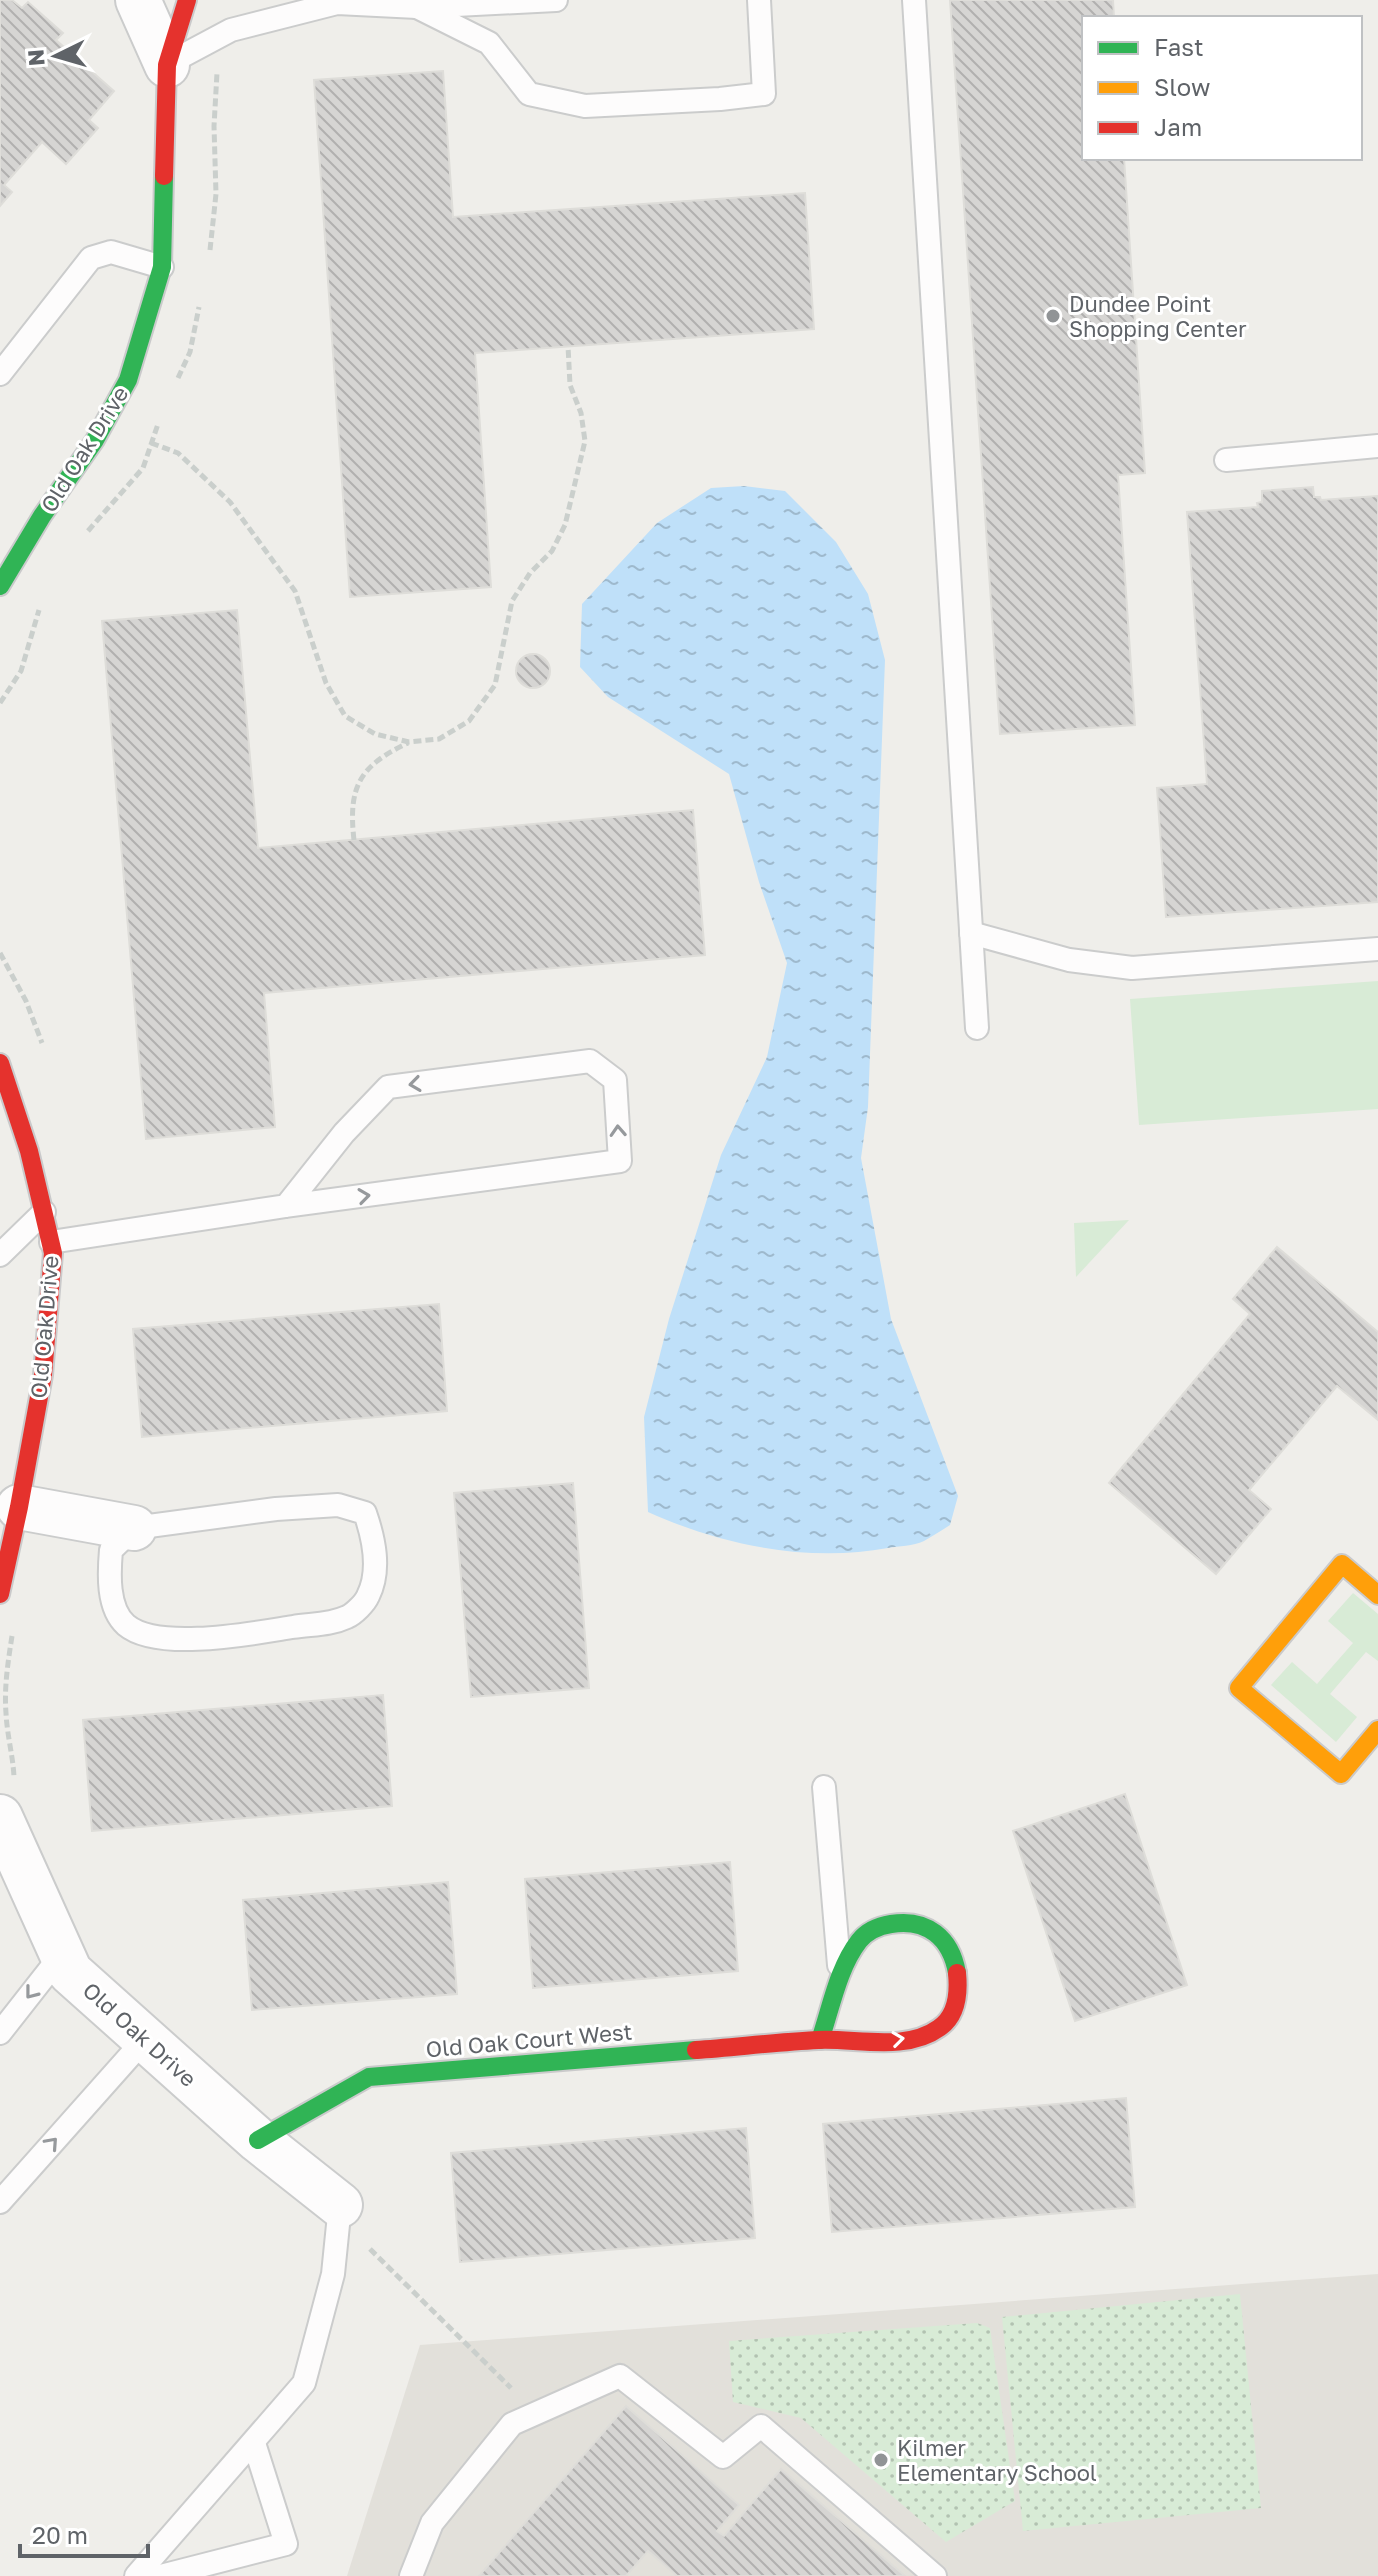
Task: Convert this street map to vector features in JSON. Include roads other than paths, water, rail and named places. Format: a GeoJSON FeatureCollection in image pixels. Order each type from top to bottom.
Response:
{"type":"FeatureCollection","features":[{"type":"Feature","properties":{"kind":"street","name":"Old Oak Drive"},"geometry":{"type":"LineString","coordinates":[[138,0],[167,65]]}},
{"type":"Feature","properties":{"kind":"street","name":"Old Oak Drive"},"geometry":{"type":"LineString","coordinates":[[0,586],[42,516],[95,440],[128,380],[162,267],[167,65],[187,0]]}},
{"type":"Feature","properties":{"kind":"street","name":"Old Oak Drive"},"geometry":{"type":"LineString","coordinates":[[0,1063],[29,1151],[53,1253],[43,1375],[10,1502],[0,1594]]}},
{"type":"Feature","properties":{"kind":"street"},"geometry":{"type":"LineString","coordinates":[[10,1502],[134,1528]]}},
{"type":"Feature","properties":{"kind":"street"},"geometry":{"type":"LineString","coordinates":[[1378,1595],[1342,1564],[1239,1688],[1341,1774],[1378,1730]]}},
{"type":"Feature","properties":{"kind":"street","name":"Old Oak Drive"},"geometry":{"type":"LineString","coordinates":[[7,1800],[70,1972],[258,2140],[340,2205]]}},
{"type":"Feature","properties":{"kind":"street","name":"Old Oak Court West"},"geometry":{"type":"LineString","coordinates":[[258,2140],[369,2077],[820,2040],[892,2041],[932,2033],[952,2015],[959,1992],[956,1958],[936,1931],[916,1923],[889,1924],[866,1933],[851,1951],[820,2040]]}},
{"type":"Feature","properties":{"kind":"lane"},"geometry":{"type":"LineString","coordinates":[[167,65],[231,30],[337,3],[417,7],[556,0]]}},
{"type":"Feature","properties":{"kind":"lane"},"geometry":{"type":"LineString","coordinates":[[417,7],[489,43],[529,94],[585,106],[764,94],[759,0]]}},
{"type":"Feature","properties":{"kind":"lane"},"geometry":{"type":"LineString","coordinates":[[914,0],[977,1028]]}},
{"type":"Feature","properties":{"kind":"lane"},"geometry":{"type":"LineString","coordinates":[[0,374],[91,258],[111,252],[162,267]]}},
{"type":"Feature","properties":{"kind":"lane"},"geometry":{"type":"LineString","coordinates":[[1226,460],[1378,446]]}},
{"type":"Feature","properties":{"kind":"lane"},"geometry":{"type":"LineString","coordinates":[[971,933],[1069,960],[1132,968],[1378,949]]}},
{"type":"Feature","properties":{"kind":"lane"},"geometry":{"type":"LineString","coordinates":[[51,1242],[286,1206],[620,1161],[615,1080],[590,1061],[388,1087],[344,1133],[286,1206]]}},
{"type":"Feature","properties":{"kind":"lane"},"geometry":{"type":"LineString","coordinates":[[0,1255],[44,1212]]}},
{"type":"Feature","properties":{"kind":"lane"},"geometry":{"type":"LineString","coordinates":[[338,1505],[365,1513],[372,1534],[375,1570],[368,1598],[350,1616],[329,1624],[204,1639],[144,1636],[124,1623],[114,1604],[109,1575],[111,1550],[134,1528],[276,1509],[338,1505]]}},
{"type":"Feature","properties":{"kind":"lane"},"geometry":{"type":"LineString","coordinates":[[824,1787],[840,1984]]}},
{"type":"Feature","properties":{"kind":"lane"},"geometry":{"type":"LineString","coordinates":[[0,2033],[62,1954]]}},
{"type":"Feature","properties":{"kind":"lane"},"geometry":{"type":"LineString","coordinates":[[0,2202],[145,2039]]}},
{"type":"Feature","properties":{"kind":"lane"},"geometry":{"type":"LineString","coordinates":[[136,2576],[304,2383],[333,2274],[340,2205]]}},
{"type":"Feature","properties":{"kind":"lane"},"geometry":{"type":"LineString","coordinates":[[411,2576],[432,2523],[512,2424],[620,2376],[723,2457],[761,2426],[935,2576]]}},
{"type":"Feature","properties":{"kind":"lane"},"geometry":{"type":"LineString","coordinates":[[161,2576],[286,2544],[254,2443]]}},
{"type":"Feature","properties":{"kind":"water"},"geometry":{"type":"Polygon","coordinates":[[[744,486],[785,491],[836,542],[868,594],[885,660],[868,1107],[861,1158],[891,1319],[958,1496],[950,1525],[911,1545],[858,1552],[796,1552],[705,1534],[648,1512],[644,1417],[669,1319],[721,1155],[767,1057],[787,963],[759,882],[729,774],[608,697],[580,667],[582,604],[657,523],[711,488],[744,486]]]}},
{"type":"Feature","properties":{"kind":"place","name":"Dundee Point Shopping Center"},"geometry":{"type":"Point","coordinates":[1053,316]}},
{"type":"Feature","properties":{"kind":"place","name":"Kilmer Elementary School"},"geometry":{"type":"Point","coordinates":[881,2460]}}]}
